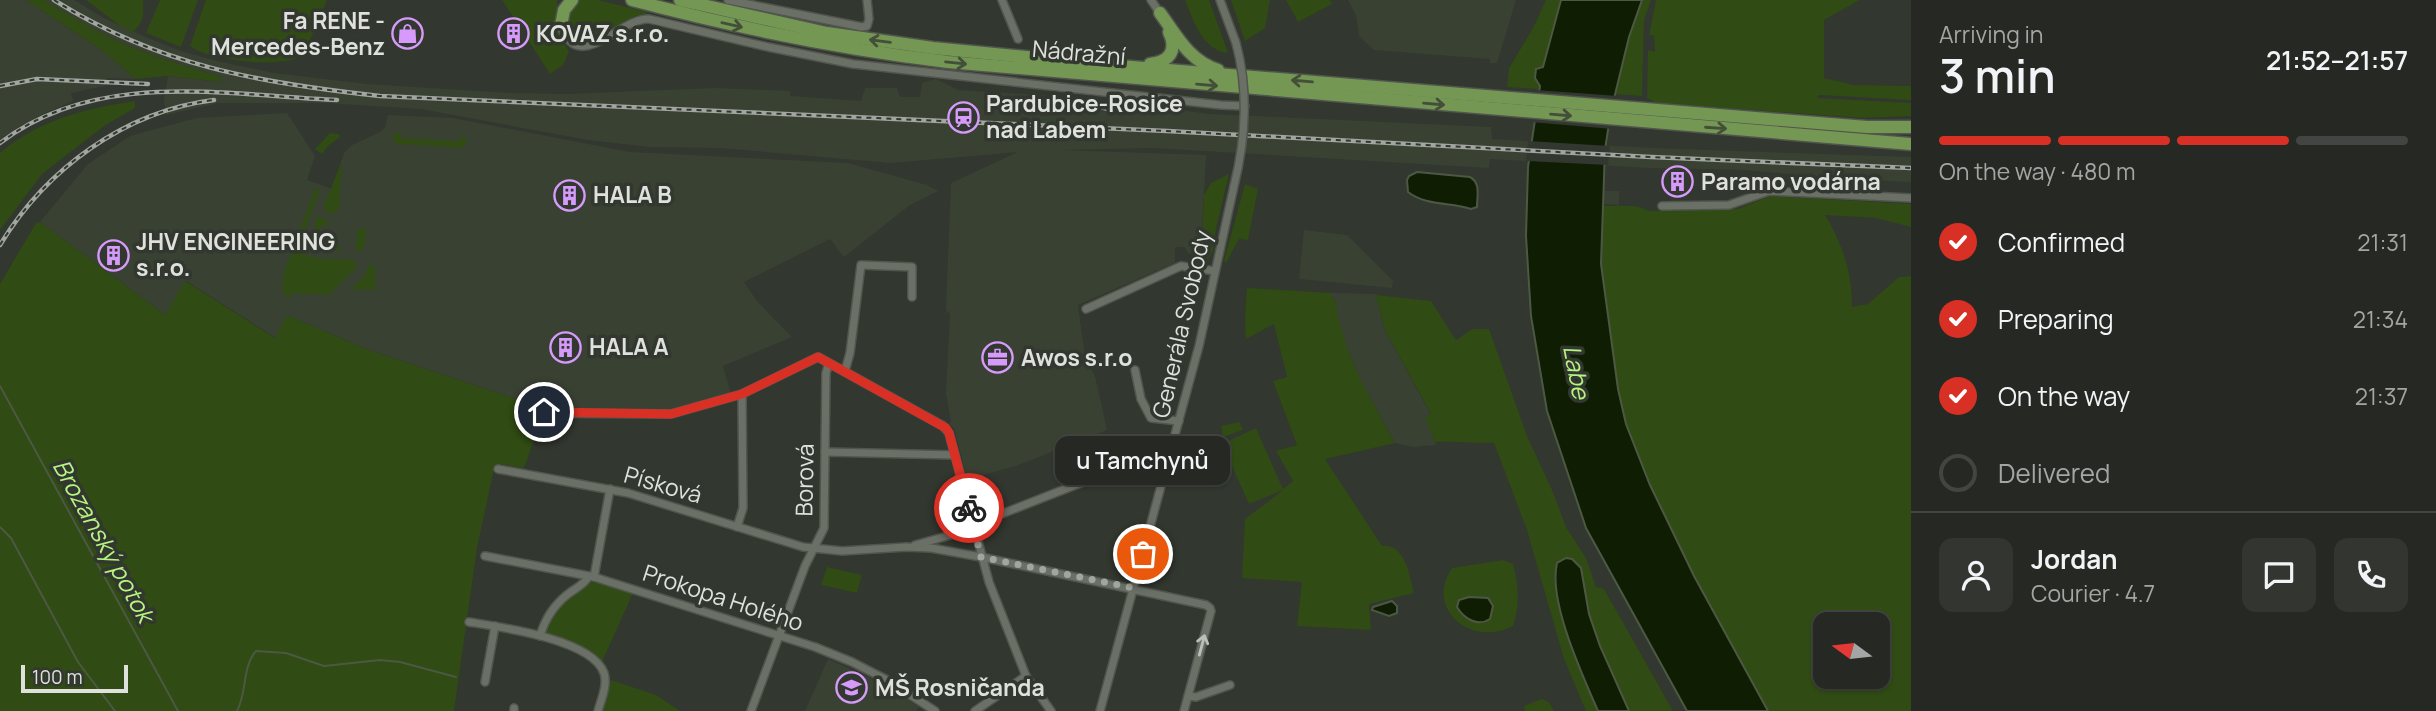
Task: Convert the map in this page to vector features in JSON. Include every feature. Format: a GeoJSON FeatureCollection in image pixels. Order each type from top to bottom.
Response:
{"type":"FeatureCollection","features":[{"type":"Feature","properties":{"kind":"main road"},"geometry":{"type":"LineString","coordinates":[[559,0],[561,26]]}},
{"type":"Feature","properties":{"kind":"main road"},"geometry":{"type":"LineString","coordinates":[[561,26],[564,10],[572,0]]}},
{"type":"Feature","properties":{"kind":"main road","name":"Nádražní"},"geometry":{"type":"LineString","coordinates":[[632,0],[813,42],[924,59],[1023,70],[1494,103]]}},
{"type":"Feature","properties":{"kind":"main road","name":"Nádražní"},"geometry":{"type":"LineString","coordinates":[[680,0],[782,24],[866,39],[1494,103]]}},
{"type":"Feature","properties":{"kind":"main road"},"geometry":{"type":"LineString","coordinates":[[1129,67],[1161,62],[1172,53],[1172,39],[1160,13]]}},
{"type":"Feature","properties":{"kind":"main road"},"geometry":{"type":"LineString","coordinates":[[1160,13],[1198,61],[1239,76]]}},
{"type":"Feature","properties":{"kind":"main road"},"geometry":{"type":"LineString","coordinates":[[1494,103],[1651,109],[1867,127],[1911,127]]}},
{"type":"Feature","properties":{"kind":"main road"},"geometry":{"type":"LineString","coordinates":[[1494,103],[1648,123],[1911,144]]}},
{"type":"Feature","properties":{"kind":"main road"},"geometry":{"type":"LineString","coordinates":[[1839,137],[1911,137]]}},
{"type":"Feature","properties":{"kind":"street"},"geometry":{"type":"LineString","coordinates":[[728,0],[862,27],[867,26],[868,22],[867,0]]}},
{"type":"Feature","properties":{"kind":"street"},"geometry":{"type":"LineString","coordinates":[[1002,0],[1018,39]]}},
{"type":"Feature","properties":{"kind":"street"},"geometry":{"type":"LineString","coordinates":[[1152,0],[1160,13]]}},
{"type":"Feature","properties":{"kind":"street","name":"Generála Svobody"},"geometry":{"type":"LineString","coordinates":[[1100,711],[1201,336],[1242,152],[1245,106],[1243,77],[1236,43],[1220,0]]}},
{"type":"Feature","properties":{"kind":"street"},"geometry":{"type":"LineString","coordinates":[[561,26],[570,40],[590,46],[601,42],[634,20],[649,19],[853,64],[1245,106]]}},
{"type":"Feature","properties":{"kind":"street"},"geometry":{"type":"LineString","coordinates":[[1662,206],[1729,205],[1769,191],[1911,198]]}},
{"type":"Feature","properties":{"kind":"street"},"geometry":{"type":"LineString","coordinates":[[845,371],[850,353],[861,265],[912,267],[912,297]]}},
{"type":"Feature","properties":{"kind":"street"},"geometry":{"type":"LineString","coordinates":[[1086,309],[1181,266],[1215,271]]}},
{"type":"Feature","properties":{"kind":"street"},"geometry":{"type":"LineString","coordinates":[[544,412],[661,415],[742,394],[816,358],[845,371],[943,426],[949,433],[981,557],[1026,676],[1051,711]]}},
{"type":"Feature","properties":{"kind":"street","name":"Borová"},"geometry":{"type":"LineString","coordinates":[[751,711],[805,566],[824,524],[826,373],[829,363]]}},
{"type":"Feature","properties":{"kind":"street"},"geometry":{"type":"LineString","coordinates":[[1135,370],[1141,399],[1151,418],[1179,421]]}},
{"type":"Feature","properties":{"kind":"street"},"geometry":{"type":"LineString","coordinates":[[737,527],[743,508],[742,394]]}},
{"type":"Feature","properties":{"kind":"street"},"geometry":{"type":"LineString","coordinates":[[825,452],[955,455]]}},
{"type":"Feature","properties":{"kind":"street"},"geometry":{"type":"LineString","coordinates":[[906,547],[974,527],[1152,455],[1170,455]]}},
{"type":"Feature","properties":{"kind":"street","name":"Písková"},"geometry":{"type":"LineString","coordinates":[[498,469],[610,489],[795,545],[842,551],[906,547]]}},
{"type":"Feature","properties":{"kind":"street"},"geometry":{"type":"LineString","coordinates":[[540,636],[544,623],[556,606],[591,576],[610,489]]}},
{"type":"Feature","properties":{"kind":"street"},"geometry":{"type":"LineString","coordinates":[[906,547],[931,548],[981,557],[1206,605],[1210,608],[1184,711]]}},
{"type":"Feature","properties":{"kind":"street","name":"Prokopa Holého"},"geometry":{"type":"LineString","coordinates":[[485,556],[591,576],[780,636],[852,662],[901,688],[935,711]]}},
{"type":"Feature","properties":{"kind":"street"},"geometry":{"type":"LineString","coordinates":[[468,622],[540,636],[577,649],[599,666],[604,674],[605,683],[598,711]]}},
{"type":"Feature","properties":{"kind":"street"},"geometry":{"type":"LineString","coordinates":[[485,682],[495,626]]}},
{"type":"Feature","properties":{"kind":"street"},"geometry":{"type":"LineString","coordinates":[[975,711],[1026,676]]}},
{"type":"Feature","properties":{"kind":"street"},"geometry":{"type":"LineString","coordinates":[[1188,696],[1196,697],[1230,685]]}},
{"type":"Feature","properties":{"kind":"shaded area"},"geometry":{"type":"Polygon","coordinates":[[[0,0],[26,0],[103,51],[136,79],[106,78],[105,86],[71,93],[73,101],[41,115],[0,139],[0,0]]]}},
{"type":"Feature","properties":{"kind":"shaded area"},"geometry":{"type":"Polygon","coordinates":[[[44,0],[74,0],[104,18],[148,38],[217,61],[274,73],[367,84],[566,94],[716,88],[790,91],[790,96],[861,101],[865,88],[897,88],[900,97],[920,97],[922,83],[936,79],[958,90],[1089,98],[1210,114],[1491,127],[1492,139],[1652,148],[1911,157],[1911,182],[1837,179],[1746,170],[1490,159],[1489,168],[1153,148],[1060,150],[1206,155],[1201,251],[1193,254],[1188,253],[1185,247],[1175,247],[1175,263],[1078,305],[1084,350],[1096,380],[1107,430],[1016,466],[967,479],[954,428],[949,424],[951,422],[946,393],[950,314],[946,310],[951,183],[1018,152],[891,163],[720,148],[650,147],[588,140],[421,109],[326,103],[218,103],[166,115],[164,100],[168,76],[220,82],[222,77],[126,45],[44,0]]]}},
{"type":"Feature","properties":{"kind":"shaded area"},"geometry":{"type":"Polygon","coordinates":[[[1348,0],[1516,0],[1497,63],[1490,63],[1490,59],[1374,50],[1359,36],[1356,15],[1348,0]]]}},
{"type":"Feature","properties":{"kind":"shaded area"},"geometry":{"type":"Polygon","coordinates":[[[287,113],[315,156],[307,180],[332,189],[344,153],[352,145],[380,132],[385,127],[388,115],[453,118],[630,152],[848,163],[927,185],[938,191],[910,205],[844,257],[830,239],[744,282],[757,301],[792,337],[723,366],[731,394],[667,412],[545,409],[366,349],[287,315],[276,338],[186,281],[165,315],[40,222],[88,164],[130,136],[196,118],[287,113]]]}},
{"type":"Feature","properties":{"kind":"shaded area"},"geometry":{"type":"Polygon","coordinates":[[[1604,191],[1619,191],[1619,205],[1604,204],[1604,191]]]}},
{"type":"Feature","properties":{"kind":"shaded area"},"geometry":{"type":"Polygon","coordinates":[[[1304,230],[1347,235],[1393,281],[1392,288],[1299,279],[1304,230]]]}},
{"type":"Feature","properties":{"kind":"shaded area"},"geometry":{"type":"Polygon","coordinates":[[[1331,293],[1376,294],[1385,330],[1431,415],[1426,418],[1436,445],[1413,447],[1395,443],[1364,387],[1345,344],[1338,323],[1335,299],[1331,297],[1331,293]]]}},
{"type":"Feature","properties":{"kind":"shaded area","name":"MŠ Rosničanda"},"geometry":{"type":"Polygon","coordinates":[[[828,659],[879,682],[919,707],[916,711],[805,711],[828,659]]]}},
{"type":"Feature","properties":{"kind":"green space"},"geometry":{"type":"Polygon","coordinates":[[[26,0],[44,0],[126,45],[222,77],[221,82],[168,76],[136,79],[103,51],[26,0]]]}},
{"type":"Feature","properties":{"kind":"green space"},"geometry":{"type":"Polygon","coordinates":[[[86,0],[143,0],[141,21],[133,32],[86,0]]]}},
{"type":"Feature","properties":{"kind":"green space"},"geometry":{"type":"Polygon","coordinates":[[[160,0],[198,0],[181,47],[146,33],[160,0]]]}},
{"type":"Feature","properties":{"kind":"green space"},"geometry":{"type":"Polygon","coordinates":[[[206,0],[327,0],[304,55],[280,62],[264,62],[213,56],[190,46],[206,0]]]}},
{"type":"Feature","properties":{"kind":"green space"},"geometry":{"type":"Polygon","coordinates":[[[502,0],[557,0],[557,29],[569,52],[563,65],[550,74],[502,0]]]}},
{"type":"Feature","properties":{"kind":"green space"},"geometry":{"type":"Polygon","coordinates":[[[579,0],[598,0],[647,14],[631,18],[599,38],[583,40],[571,33],[567,20],[572,6],[579,0]]]}},
{"type":"Feature","properties":{"kind":"green space"},"geometry":{"type":"Polygon","coordinates":[[[1185,0],[1209,0],[1228,53],[1219,51],[1206,41],[1185,0]]]}},
{"type":"Feature","properties":{"kind":"green space"},"geometry":{"type":"Polygon","coordinates":[[[1231,0],[1270,0],[1265,28],[1245,41],[1231,0]]]}},
{"type":"Feature","properties":{"kind":"green space"},"geometry":{"type":"Polygon","coordinates":[[[1286,0],[1330,0],[1332,4],[1298,22],[1286,0]]]}},
{"type":"Feature","properties":{"kind":"green space"},"geometry":{"type":"Polygon","coordinates":[[[1546,0],[1561,0],[1543,67],[1539,69],[1539,89],[1507,87],[1509,68],[1546,0]]]}},
{"type":"Feature","properties":{"kind":"green space"},"geometry":{"type":"Polygon","coordinates":[[[1642,0],[1651,0],[1644,20],[1642,96],[1615,94],[1629,37],[1642,0]]]}},
{"type":"Feature","properties":{"kind":"green space"},"geometry":{"type":"Polygon","coordinates":[[[1656,0],[1860,0],[1824,20],[1824,78],[1854,85],[1911,86],[1911,100],[1819,95],[1817,98],[1911,103],[1911,116],[1864,118],[1656,103],[1647,98],[1648,50],[1655,52],[1654,36],[1649,35],[1656,0]]]}},
{"type":"Feature","properties":{"kind":"green space"},"geometry":{"type":"Polygon","coordinates":[[[135,101],[135,108],[104,126],[42,174],[0,230],[0,153],[30,132],[64,117],[135,101]]]}},
{"type":"Feature","properties":{"kind":"green space"},"geometry":{"type":"Polygon","coordinates":[[[397,132],[401,138],[459,141],[462,136],[467,143],[462,148],[398,144],[393,141],[393,135],[397,132]]]}},
{"type":"Feature","properties":{"kind":"green space"},"geometry":{"type":"Polygon","coordinates":[[[330,133],[339,134],[340,137],[322,154],[315,149],[330,133]]]}},
{"type":"Feature","properties":{"kind":"green space"},"geometry":{"type":"Polygon","coordinates":[[[342,161],[339,208],[332,215],[325,210],[324,205],[342,161]]]}},
{"type":"Feature","properties":{"kind":"green space"},"geometry":{"type":"Polygon","coordinates":[[[1229,174],[1213,251],[1208,259],[1201,262],[1204,195],[1211,183],[1229,174]]]}},
{"type":"Feature","properties":{"kind":"green space"},"geometry":{"type":"Polygon","coordinates":[[[1245,184],[1258,189],[1248,240],[1239,239],[1226,263],[1224,261],[1245,184]]]}},
{"type":"Feature","properties":{"kind":"green space"},"geometry":{"type":"Polygon","coordinates":[[[315,188],[320,190],[306,227],[306,247],[299,233],[315,188]]]}},
{"type":"Feature","properties":{"kind":"green space"},"geometry":{"type":"Polygon","coordinates":[[[1770,196],[1911,204],[1911,227],[1876,218],[1825,215],[1845,259],[1852,307],[1868,304],[1899,277],[1911,276],[1911,711],[1768,711],[1694,575],[1650,485],[1626,424],[1618,389],[1601,264],[1603,206],[1635,206],[1650,211],[1738,209],[1770,196]]]}},
{"type":"Feature","properties":{"kind":"green space"},"geometry":{"type":"Polygon","coordinates":[[[318,215],[328,221],[328,226],[320,226],[319,246],[340,247],[341,251],[323,249],[318,247],[315,243],[313,238],[318,215]]]}},
{"type":"Feature","properties":{"kind":"green space"},"geometry":{"type":"Polygon","coordinates":[[[366,221],[365,246],[356,252],[357,229],[365,229],[366,221]]]}},
{"type":"Feature","properties":{"kind":"green space"},"geometry":{"type":"Polygon","coordinates":[[[40,222],[165,315],[185,281],[275,338],[287,315],[366,349],[545,409],[524,468],[500,464],[493,473],[477,548],[454,711],[0,711],[0,284],[36,223],[40,222]]]}},
{"type":"Feature","properties":{"kind":"green space"},"geometry":{"type":"Polygon","coordinates":[[[294,246],[306,255],[314,257],[355,260],[357,267],[329,295],[291,293],[291,298],[288,298],[282,291],[284,272],[294,246]]]}},
{"type":"Feature","properties":{"kind":"green space"},"geometry":{"type":"Polygon","coordinates":[[[370,263],[376,269],[375,290],[351,289],[364,277],[370,263]]]}},
{"type":"Feature","properties":{"kind":"green space"},"geometry":{"type":"Polygon","coordinates":[[[1247,288],[1331,293],[1350,356],[1395,443],[1325,459],[1382,546],[1390,546],[1401,555],[1411,578],[1414,593],[1369,604],[1371,630],[1297,626],[1302,582],[1242,578],[1245,519],[1283,490],[1249,504],[1222,444],[1256,428],[1283,489],[1293,481],[1276,451],[1297,445],[1273,381],[1287,377],[1274,324],[1246,339],[1247,288]]]}},
{"type":"Feature","properties":{"kind":"green space"},"geometry":{"type":"Polygon","coordinates":[[[1376,295],[1431,301],[1456,340],[1472,329],[1489,329],[1527,436],[1566,527],[1586,558],[1596,587],[1604,589],[1673,711],[1629,711],[1589,614],[1580,568],[1554,577],[1567,632],[1598,711],[1586,711],[1564,659],[1527,530],[1494,443],[1435,442],[1425,418],[1431,414],[1385,330],[1376,295]]]}},
{"type":"Feature","properties":{"kind":"green space"},"geometry":{"type":"Polygon","coordinates":[[[1239,422],[1243,430],[1223,437],[1221,426],[1239,422]]]}},
{"type":"Feature","properties":{"kind":"green space"},"geometry":{"type":"Polygon","coordinates":[[[1503,560],[1513,564],[1518,595],[1513,626],[1497,632],[1482,632],[1457,621],[1448,610],[1444,597],[1445,583],[1452,568],[1503,560]],[[1469,597],[1457,607],[1461,614],[1490,619],[1493,610],[1488,598],[1469,597]]]}},
{"type":"Feature","properties":{"kind":"green space"},"geometry":{"type":"Polygon","coordinates":[[[827,567],[862,575],[857,593],[821,585],[827,567]]]}},
{"type":"Feature","properties":{"kind":"green space"},"geometry":{"type":"Polygon","coordinates":[[[593,582],[633,593],[601,664],[546,632],[556,609],[578,590],[593,582]]]}},
{"type":"Feature","properties":{"kind":"green space"},"geometry":{"type":"Polygon","coordinates":[[[611,680],[656,695],[680,711],[602,711],[611,680]]]}},
{"type":"Feature","properties":{"kind":"green space"},"geometry":{"type":"Polygon","coordinates":[[[1542,699],[1549,702],[1554,711],[1525,711],[1524,706],[1542,699]]]}},
{"type":"Feature","properties":{"kind":"water","name":"Labe"},"geometry":{"type":"Polygon","coordinates":[[[1561,0],[1642,0],[1629,37],[1605,149],[1601,264],[1618,389],[1626,424],[1650,485],[1694,576],[1768,711],[1687,711],[1586,528],[1547,411],[1531,316],[1526,236],[1528,167],[1540,86],[1535,78],[1536,69],[1543,67],[1561,0]]]}},
{"type":"Feature","properties":{"kind":"water"},"geometry":{"type":"Polygon","coordinates":[[[1417,172],[1470,177],[1477,186],[1477,207],[1471,209],[1431,202],[1408,192],[1407,180],[1417,172]]]}},
{"type":"Feature","properties":{"kind":"water"},"geometry":{"type":"Polygon","coordinates":[[[1566,558],[1572,559],[1581,568],[1589,614],[1629,711],[1598,711],[1584,678],[1568,637],[1557,597],[1557,563],[1566,558]]]}},
{"type":"Feature","properties":{"kind":"water"},"geometry":{"type":"Polygon","coordinates":[[[1469,597],[1488,598],[1493,606],[1490,619],[1476,622],[1463,615],[1457,607],[1459,600],[1469,597]]]}},
{"type":"Feature","properties":{"kind":"water"},"geometry":{"type":"Polygon","coordinates":[[[1392,601],[1397,606],[1397,613],[1389,616],[1372,610],[1373,607],[1392,601]]]}},
{"type":"Feature","properties":{"kind":"pier"},"geometry":{"type":"Polygon","coordinates":[[[1536,90],[1618,96],[1612,129],[1531,122],[1536,90]]]}},
{"type":"Feature","properties":{"kind":"pier"},"geometry":{"type":"Polygon","coordinates":[[[1528,141],[1610,146],[1608,165],[1526,161],[1528,141]]]}},
{"type":"Feature","properties":{"kind":"waterway","name":"Brozanský potok"},"geometry":{"type":"LineString","coordinates":[[0,386],[178,711]]}},
{"type":"Feature","properties":{"kind":"waterway"},"geometry":{"type":"LineString","coordinates":[[0,527],[11,538],[78,662],[115,711]]}},
{"type":"Feature","properties":{"kind":"waterway"},"geometry":{"type":"LineString","coordinates":[[237,711],[249,665],[256,651],[286,653],[324,666],[380,660],[400,662],[456,677]]}},
{"type":"Feature","properties":{"kind":"railway"},"geometry":{"type":"LineString","coordinates":[[54,0],[93,23],[132,41],[211,68],[293,85],[380,96],[1911,168]]}},
{"type":"Feature","properties":{"kind":"railway"},"geometry":{"type":"LineString","coordinates":[[0,86],[37,79],[148,84]]}},
{"type":"Feature","properties":{"kind":"railway"},"geometry":{"type":"LineString","coordinates":[[0,143],[38,120],[78,104],[119,96],[206,92],[337,100]]}},
{"type":"Feature","properties":{"kind":"railway"},"geometry":{"type":"LineString","coordinates":[[0,245],[40,192],[91,148],[149,117],[181,106],[214,100]]}},
{"type":"Feature","properties":{"kind":"railway"},"geometry":{"type":"LineString","coordinates":[[1087,103],[1108,109]]}},
{"type":"Feature","properties":{"kind":"way so far"},"geometry":{"type":"LineString","coordinates":[[969,508],[981,557],[1134,588],[1143,554]]}},
{"type":"Feature","properties":{"kind":"place","name":"Fa RENE - Mercedes-Benz"},"geometry":{"type":"Point","coordinates":[408,34]}},
{"type":"Feature","properties":{"kind":"place","name":"KOVAZ s.r.o."},"geometry":{"type":"Point","coordinates":[513,34]}},
{"type":"Feature","properties":{"kind":"place","name":"Pardubice-Rosice nad Labem"},"geometry":{"type":"Point","coordinates":[963,117]}},
{"type":"Feature","properties":{"kind":"place","name":"Paramo vodárna"},"geometry":{"type":"Point","coordinates":[1678,182]}},
{"type":"Feature","properties":{"kind":"place","name":"HALA B"},"geometry":{"type":"Point","coordinates":[570,195]}},
{"type":"Feature","properties":{"kind":"place","name":"JHV ENGINEERING s.r.o."},"geometry":{"type":"Point","coordinates":[113,255]}},
{"type":"Feature","properties":{"kind":"place","name":"HALA A"},"geometry":{"type":"Point","coordinates":[566,347]}},
{"type":"Feature","properties":{"kind":"place","name":"Awos s.r.o"},"geometry":{"type":"Point","coordinates":[998,358]}},
{"type":"Feature","properties":{"kind":"place","name":"u Tamchynů"},"geometry":{"type":"Point","coordinates":[1143,554]}},
{"type":"Feature","properties":{"kind":"place","name":"MŠ Rosničanda"},"geometry":{"type":"Point","coordinates":[852,688]}},
{"type":"Feature","properties":{"kind":"route"},"geometry":{"type":"LineString","coordinates":[[544,412],[671,414],[742,394],[818,357],[946,428],[969,508]]}}]}
